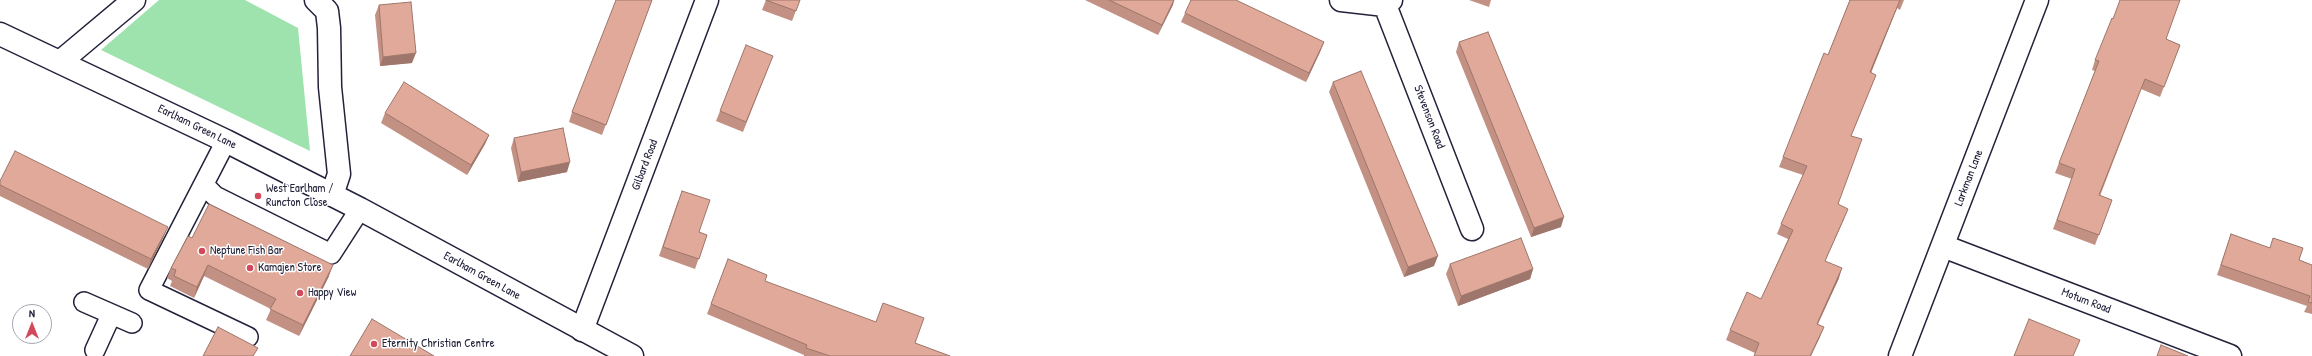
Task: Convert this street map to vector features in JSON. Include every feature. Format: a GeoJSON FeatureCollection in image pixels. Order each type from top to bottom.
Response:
{"type":"FeatureCollection","features":[{"type":"Feature","properties":{"kind":"street"},"geometry":{"type":"LineString","coordinates":[[60,62],[134,0]]}},
{"type":"Feature","properties":{"kind":"street"},"geometry":{"type":"LineString","coordinates":[[316,0],[327,11],[329,28],[330,86],[339,174],[332,195]]}},
{"type":"Feature","properties":{"kind":"street","name":"Gilbard Road"},"geometry":{"type":"LineString","coordinates":[[582,330],[707,0]]}},
{"type":"Feature","properties":{"kind":"street","name":"Stevenson Road"},"geometry":{"type":"LineString","coordinates":[[1341,0],[1388,2],[1472,229]]}},
{"type":"Feature","properties":{"kind":"street","name":"Larkman Lane"},"geometry":{"type":"LineString","coordinates":[[1900,356],[2037,0]]}},
{"type":"Feature","properties":{"kind":"street","name":"Earlham Green Lane"},"geometry":{"type":"LineString","coordinates":[[0,34],[226,141],[360,209],[628,355]]}},
{"type":"Feature","properties":{"kind":"street","name":"Motum Road"},"geometry":{"type":"LineString","coordinates":[[1943,246],[2230,356]]}},
{"type":"Feature","properties":{"kind":"lane"},"geometry":{"type":"LineString","coordinates":[[226,141],[149,290],[181,303],[248,337]]}},
{"type":"Feature","properties":{"kind":"lane"},"geometry":{"type":"LineString","coordinates":[[204,185],[216,196],[331,254],[360,209]]}},
{"type":"Feature","properties":{"kind":"lane"},"geometry":{"type":"LineString","coordinates":[[84,302],[132,323]]}},
{"type":"Feature","properties":{"kind":"lane"},"geometry":{"type":"LineString","coordinates":[[95,350],[111,315]]}},
{"type":"Feature","properties":{"kind":"green space"},"geometry":{"type":"Polygon","coordinates":[[[159,0],[245,0],[298,28],[310,151],[101,50],[159,0]]]}},
{"type":"Feature","properties":{"kind":"building"},"geometry":{"type":"Polygon","coordinates":[[[616,0],[652,0],[606,125],[572,112],[616,0]]]}},
{"type":"Feature","properties":{"kind":"building"},"geometry":{"type":"Polygon","coordinates":[[[766,0],[800,0],[796,11],[766,0]]]}},
{"type":"Feature","properties":{"kind":"building"},"geometry":{"type":"Polygon","coordinates":[[[1109,0],[1174,0],[1162,25],[1109,0]]]}},
{"type":"Feature","properties":{"kind":"building"},"geometry":{"type":"Polygon","coordinates":[[[1191,0],[1236,0],[1324,42],[1309,73],[1185,13],[1191,0]]]}},
{"type":"Feature","properties":{"kind":"building"},"geometry":{"type":"Polygon","coordinates":[[[1850,0],[1900,0],[1870,72],[1876,75],[1851,136],[1862,139],[1838,204],[1848,209],[1825,261],[1842,268],[1817,324],[1824,327],[1810,356],[1754,356],[1759,343],[1730,330],[1747,292],[1761,299],[1793,230],[1781,224],[1807,166],[1783,157],[1824,53],[1828,55],[1850,0]]]}},
{"type":"Feature","properties":{"kind":"building"},"geometry":{"type":"Polygon","coordinates":[[[2120,0],[2180,0],[2166,39],[2180,45],[2164,87],[2145,79],[2099,195],[2112,200],[2099,235],[2057,220],[2075,169],[2059,163],[2099,61],[2095,60],[2120,0]]]}},
{"type":"Feature","properties":{"kind":"building"},"geometry":{"type":"Polygon","coordinates":[[[411,2],[416,53],[383,57],[379,5],[411,2]]]}},
{"type":"Feature","properties":{"kind":"building"},"geometry":{"type":"Polygon","coordinates":[[[1488,32],[1564,217],[1534,228],[1459,42],[1488,32]]]}},
{"type":"Feature","properties":{"kind":"building"},"geometry":{"type":"Polygon","coordinates":[[[746,45],[773,56],[746,122],[720,111],[746,45]]]}},
{"type":"Feature","properties":{"kind":"building"},"geometry":{"type":"Polygon","coordinates":[[[1361,71],[1438,256],[1408,267],[1333,82],[1361,71]]]}},
{"type":"Feature","properties":{"kind":"building"},"geometry":{"type":"Polygon","coordinates":[[[404,82],[489,135],[471,165],[385,113],[404,82]]]}},
{"type":"Feature","properties":{"kind":"building"},"geometry":{"type":"Polygon","coordinates":[[[563,128],[570,162],[521,172],[514,138],[563,128]]]}},
{"type":"Feature","properties":{"kind":"building"},"geometry":{"type":"Polygon","coordinates":[[[15,151],[168,227],[151,259],[0,185],[0,181],[15,151]]]}},
{"type":"Feature","properties":{"kind":"building"},"geometry":{"type":"Polygon","coordinates":[[[682,191],[710,200],[699,232],[707,235],[699,259],[663,247],[682,191]]]}},
{"type":"Feature","properties":{"kind":"building"},"geometry":{"type":"Polygon","coordinates":[[[209,204],[333,265],[303,325],[270,309],[276,299],[208,265],[197,287],[174,276],[176,270],[171,268],[188,236],[192,238],[209,204]]]}},
{"type":"Feature","properties":{"kind":"building"},"geometry":{"type":"Polygon","coordinates":[[[2231,234],[2270,248],[2273,238],[2303,248],[2299,260],[2312,265],[2312,303],[2308,302],[2310,296],[2221,265],[2231,234]]]}},
{"type":"Feature","properties":{"kind":"building"},"geometry":{"type":"Polygon","coordinates":[[[1521,238],[1533,269],[1461,296],[1450,264],[1521,238]]]}},
{"type":"Feature","properties":{"kind":"building"},"geometry":{"type":"Polygon","coordinates":[[[728,259],[767,275],[765,281],[876,322],[883,303],[924,318],[915,343],[950,356],[830,356],[806,348],[807,345],[711,304],[728,259]]]}},
{"type":"Feature","properties":{"kind":"building"},"geometry":{"type":"Polygon","coordinates":[[[372,319],[434,356],[350,356],[372,319]]]}},
{"type":"Feature","properties":{"kind":"building"},"geometry":{"type":"Polygon","coordinates":[[[2029,319],[2080,340],[2073,356],[2014,356],[2029,319]]]}},
{"type":"Feature","properties":{"kind":"building"},"geometry":{"type":"Polygon","coordinates":[[[218,327],[258,348],[253,356],[203,356],[218,327]]]}},
{"type":"Feature","properties":{"kind":"building"},"geometry":{"type":"Polygon","coordinates":[[[2161,345],[2188,356],[2157,356],[2161,345]]]}},
{"type":"Feature","properties":{"kind":"place","name":"West Earlham / Runcton Close"},"geometry":{"type":"Point","coordinates":[258,196]}},
{"type":"Feature","properties":{"kind":"place","name":"Neptune Fish Bar"},"geometry":{"type":"Point","coordinates":[202,251]}},
{"type":"Feature","properties":{"kind":"place","name":"Kamajen Store"},"geometry":{"type":"Point","coordinates":[250,268]}},
{"type":"Feature","properties":{"kind":"place","name":"Happy View"},"geometry":{"type":"Point","coordinates":[300,293]}},
{"type":"Feature","properties":{"kind":"place","name":"Eternity Christian Centre"},"geometry":{"type":"Point","coordinates":[374,344]}}]}
